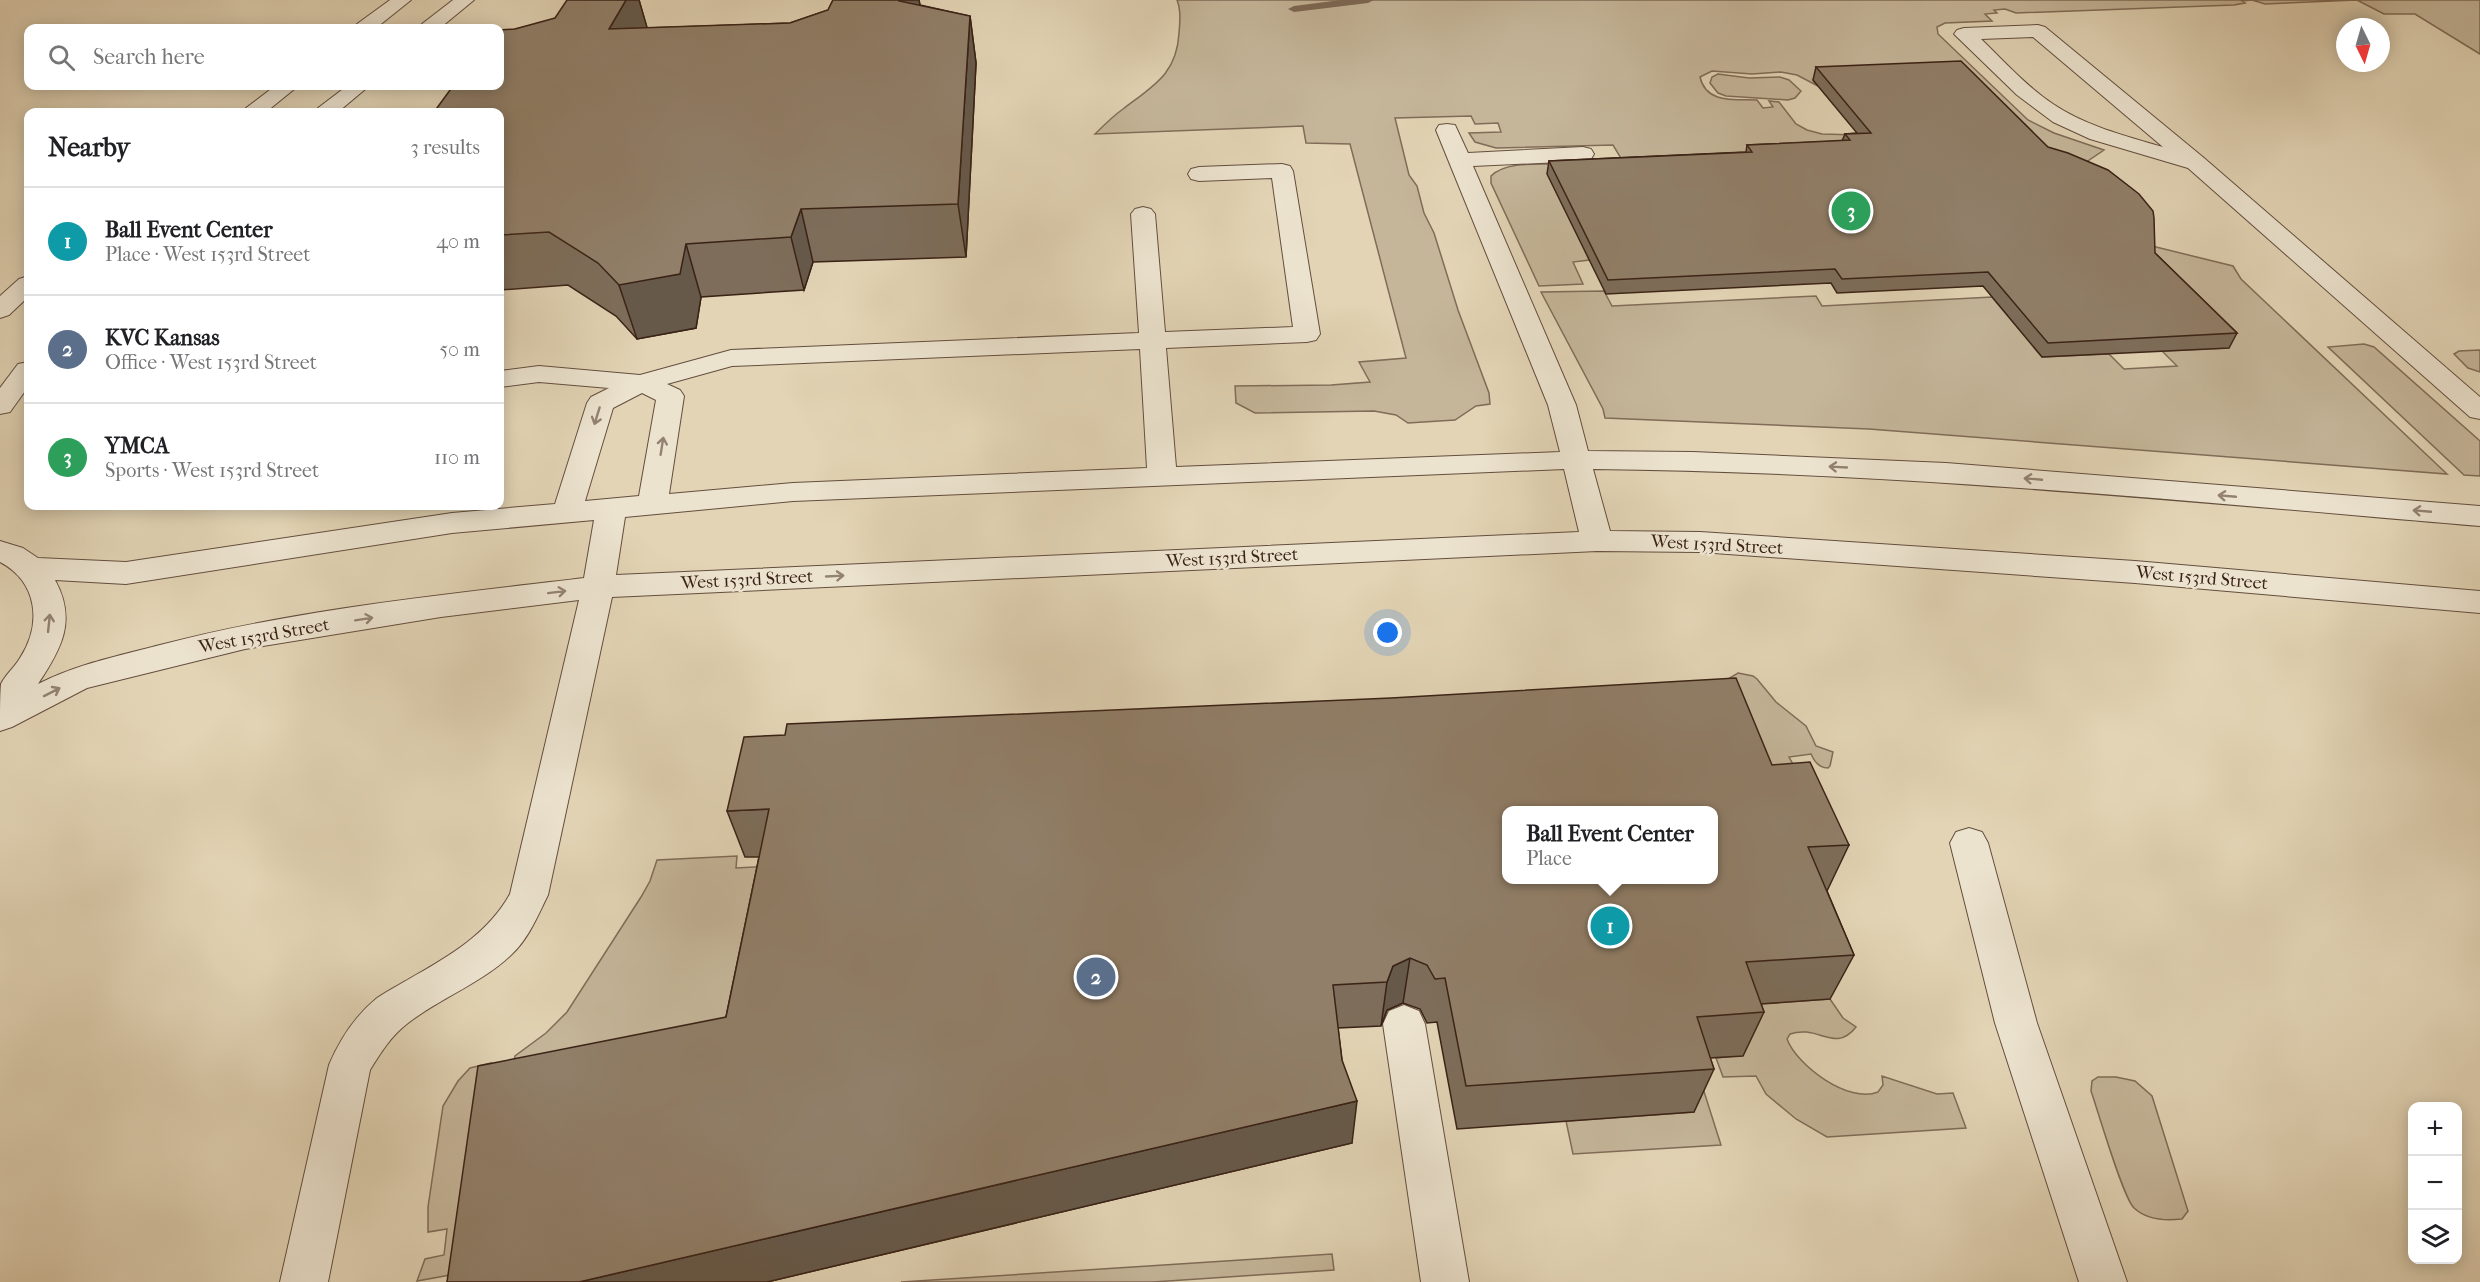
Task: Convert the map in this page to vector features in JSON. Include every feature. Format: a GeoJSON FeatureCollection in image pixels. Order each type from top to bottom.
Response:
{"type":"FeatureCollection","features":[{"type":"Feature","properties":{"kind":"street"},"geometry":{"type":"LineString","coordinates":[[369,24],[402,0]]}},
{"type":"Feature","properties":{"kind":"street"},"geometry":{"type":"LineString","coordinates":[[434,24],[465,0]]}},
{"type":"Feature","properties":{"kind":"street"},"geometry":{"type":"LineString","coordinates":[[2196,163],[2101,134],[2065,120],[2045,108],[1964,34],[2038,31],[2196,163],[2480,411]]}},
{"type":"Feature","properties":{"kind":"street"},"geometry":{"type":"LineString","coordinates":[[258,108],[282,90]]}},
{"type":"Feature","properties":{"kind":"street"},"geometry":{"type":"LineString","coordinates":[[330,108],[354,90]]}},
{"type":"Feature","properties":{"kind":"street"},"geometry":{"type":"LineString","coordinates":[[1447,130],[1562,405],[1597,541]]}},
{"type":"Feature","properties":{"kind":"street"},"geometry":{"type":"LineString","coordinates":[[1459,160],[1582,154]]}},
{"type":"Feature","properties":{"kind":"street"},"geometry":{"type":"LineString","coordinates":[[567,512],[601,404],[641,383],[731,358],[1307,334],[1282,171],[1199,174]]}},
{"type":"Feature","properties":{"kind":"street"},"geometry":{"type":"LineString","coordinates":[[1143,214],[1162,476]]}},
{"type":"Feature","properties":{"kind":"street"},"geometry":{"type":"LineString","coordinates":[[0,310],[24,288]]}},
{"type":"Feature","properties":{"kind":"street"},"geometry":{"type":"LineString","coordinates":[[504,378],[539,374],[641,383],[670,396],[653,504]]}},
{"type":"Feature","properties":{"kind":"street"},"geometry":{"type":"LineString","coordinates":[[0,406],[24,375]]}},
{"type":"Feature","properties":{"kind":"street"},"geometry":{"type":"LineString","coordinates":[[31,568],[126,573],[452,524],[793,492],[1575,460],[1693,460],[1946,472],[2480,516]]}},
{"type":"Feature","properties":{"kind":"street"},"geometry":{"type":"LineString","coordinates":[[304,1282],[350,1065],[370,1032],[393,1010],[446,979],[498,942],[516,920],[529,895],[598,587],[611,508]]}},
{"type":"Feature","properties":{"kind":"street","name":"West 153rd Street"},"geometry":{"type":"LineString","coordinates":[[0,718],[77,680],[199,647],[441,606],[598,587],[1597,541],[1711,542],[2135,572],[2480,602]]}},
{"type":"Feature","properties":{"kind":"street"},"geometry":{"type":"LineString","coordinates":[[0,551],[10,554],[31,568],[49,593],[51,626],[30,674],[0,708]]}},
{"type":"Feature","properties":{"kind":"street"},"geometry":{"type":"LineString","coordinates":[[1969,843],[2016,1023],[2103,1282]]}},
{"type":"Feature","properties":{"kind":"street"},"geometry":{"type":"LineString","coordinates":[[1404,1024],[1445,1282]]}},
{"type":"Feature","properties":{"kind":"shaded area"},"geometry":{"type":"Polygon","coordinates":[[[1177,0],[2252,0],[2234,5],[2016,13],[2005,9],[1994,10],[1997,13],[1985,14],[1992,21],[1945,23],[1937,27],[1938,34],[2028,120],[2054,133],[2104,150],[2073,171],[1813,80],[1816,85],[1797,75],[1781,72],[1752,74],[1712,71],[1700,77],[1703,86],[1715,96],[1757,100],[1763,108],[1773,107],[1769,101],[1779,102],[1796,124],[1807,130],[1822,134],[1858,135],[1873,153],[1628,170],[1613,145],[1496,148],[1475,142],[1469,133],[1501,132],[1498,123],[1475,124],[1471,116],[1395,118],[1409,175],[1417,186],[1424,213],[1434,233],[1458,310],[1489,393],[1490,404],[1476,406],[1455,420],[1408,423],[1396,415],[1374,411],[1255,413],[1236,403],[1235,386],[1331,385],[1370,382],[1359,362],[1406,358],[1350,144],[1306,143],[1303,126],[1095,134],[1162,78],[1168,69],[1177,47],[1180,16],[1177,0]]]}},
{"type":"Feature","properties":{"kind":"shaded area"},"geometry":{"type":"Polygon","coordinates":[[[2252,0],[2357,0],[2265,4],[2252,0]]]}},
{"type":"Feature","properties":{"kind":"shaded area"},"geometry":{"type":"Polygon","coordinates":[[[2357,0],[2480,0],[2480,54],[2415,14],[2384,14],[2357,0]]]}},
{"type":"Feature","properties":{"kind":"shaded area"},"geometry":{"type":"Polygon","coordinates":[[[1718,74],[1749,78],[1780,77],[1789,80],[1801,91],[1795,98],[1788,100],[1726,96],[1718,93],[1710,83],[1712,77],[1718,74]]]}},
{"type":"Feature","properties":{"kind":"shaded area"},"geometry":{"type":"Polygon","coordinates":[[[1563,164],[1589,260],[1573,262],[1583,284],[1539,286],[1491,183],[1491,176],[1515,165],[1563,164]]]}},
{"type":"Feature","properties":{"kind":"shaded area"},"geometry":{"type":"Polygon","coordinates":[[[2148,245],[2233,266],[2241,279],[2447,474],[1869,429],[1605,418],[1603,409],[1541,292],[1604,291],[1612,306],[1816,296],[1822,306],[1992,297],[2042,357],[2109,354],[2124,369],[2177,366],[2162,351],[2228,348],[2148,245]]]}},
{"type":"Feature","properties":{"kind":"shaded area"},"geometry":{"type":"Polygon","coordinates":[[[2364,344],[2374,347],[2480,441],[2480,476],[2464,475],[2328,347],[2364,344]]]}},
{"type":"Feature","properties":{"kind":"shaded area"},"geometry":{"type":"Polygon","coordinates":[[[2480,350],[2480,372],[2468,368],[2454,354],[2459,351],[2480,350]]]}},
{"type":"Feature","properties":{"kind":"shaded area"},"geometry":{"type":"Polygon","coordinates":[[[1738,673],[1757,679],[1776,702],[1806,726],[1816,746],[1833,752],[1828,768],[1817,764],[1811,754],[1789,757],[1794,766],[1776,778],[1723,682],[1738,673]]]}},
{"type":"Feature","properties":{"kind":"shaded area"},"geometry":{"type":"Polygon","coordinates":[[[737,856],[736,868],[775,866],[749,1048],[508,1093],[515,1056],[546,1033],[567,1012],[641,897],[650,881],[657,860],[737,856]]]}},
{"type":"Feature","properties":{"kind":"shaded area"},"geometry":{"type":"Polygon","coordinates":[[[1830,999],[1843,1018],[1856,1027],[1841,1038],[1809,1032],[1790,1034],[1787,1039],[1801,1060],[1825,1080],[1853,1093],[1878,1092],[1883,1085],[1882,1076],[1937,1094],[1953,1093],[1966,1128],[1827,1137],[1796,1119],[1766,1094],[1756,1076],[1723,1077],[1716,1058],[1743,1055],[1726,1006],[1830,999]]]}},
{"type":"Feature","properties":{"kind":"shaded area"},"geometry":{"type":"Polygon","coordinates":[[[1694,1060],[1721,1145],[1573,1154],[1566,1121],[1694,1112],[1694,1060]]]}},
{"type":"Feature","properties":{"kind":"shaded area"},"geometry":{"type":"Polygon","coordinates":[[[491,1063],[480,1111],[461,1273],[417,1281],[425,1259],[444,1255],[447,1229],[428,1232],[428,1207],[443,1106],[458,1081],[470,1068],[491,1063]]]}},
{"type":"Feature","properties":{"kind":"shaded area"},"geometry":{"type":"Polygon","coordinates":[[[2098,1077],[2116,1077],[2135,1081],[2152,1096],[2188,1211],[2182,1219],[2163,1220],[2150,1217],[2139,1212],[2129,1201],[2117,1172],[2091,1091],[2092,1081],[2098,1077]]]}},
{"type":"Feature","properties":{"kind":"shaded area"},"geometry":{"type":"Polygon","coordinates":[[[1332,1254],[1334,1270],[1153,1282],[901,1282],[1332,1254]]]}},
{"type":"Feature","properties":{"kind":"building"},"geometry":{"type":"Polygon","coordinates":[[[567,0],[626,0],[609,29],[790,23],[828,10],[833,0],[899,0],[970,16],[958,204],[801,209],[791,237],[686,244],[680,274],[619,285],[598,263],[549,232],[504,235],[504,108],[437,108],[450,90],[504,90],[504,30],[555,18],[567,0]]]}},
{"type":"Feature","properties":{"kind":"building"},"geometry":{"type":"Polygon","coordinates":[[[1961,61],[2048,147],[2108,170],[2139,194],[2153,211],[2155,253],[2237,333],[2048,343],[1988,272],[1842,279],[1835,269],[1608,280],[1549,161],[1752,152],[1747,145],[1850,140],[1845,134],[1871,133],[1816,67],[1961,61]]]}},
{"type":"Feature","properties":{"kind":"building"},"geometry":{"type":"Polygon","coordinates":[[[1736,678],[1772,765],[1810,762],[1849,845],[1808,847],[1854,955],[1746,962],[1764,1012],[1697,1017],[1714,1069],[1466,1086],[1445,978],[1435,979],[1427,965],[1410,958],[1393,966],[1387,982],[1333,985],[1342,1060],[1357,1101],[579,1282],[447,1282],[478,1066],[726,1017],[769,809],[727,811],[744,737],[785,735],[787,724],[1391,698],[1736,678]]]}},
{"type":"Feature","properties":{"kind":"waterway"},"geometry":{"type":"LineString","coordinates":[[1294,9],[1368,0]]}},
{"type":"Feature","properties":{"kind":"place","name":"YMCA"},"geometry":{"type":"Point","coordinates":[1851,211]}},
{"type":"Feature","properties":{"kind":"place","name":"Ball Event Center"},"geometry":{"type":"Point","coordinates":[1610,926]}},
{"type":"Feature","properties":{"kind":"place","name":"KVC Kansas"},"geometry":{"type":"Point","coordinates":[1096,977]}}]}
